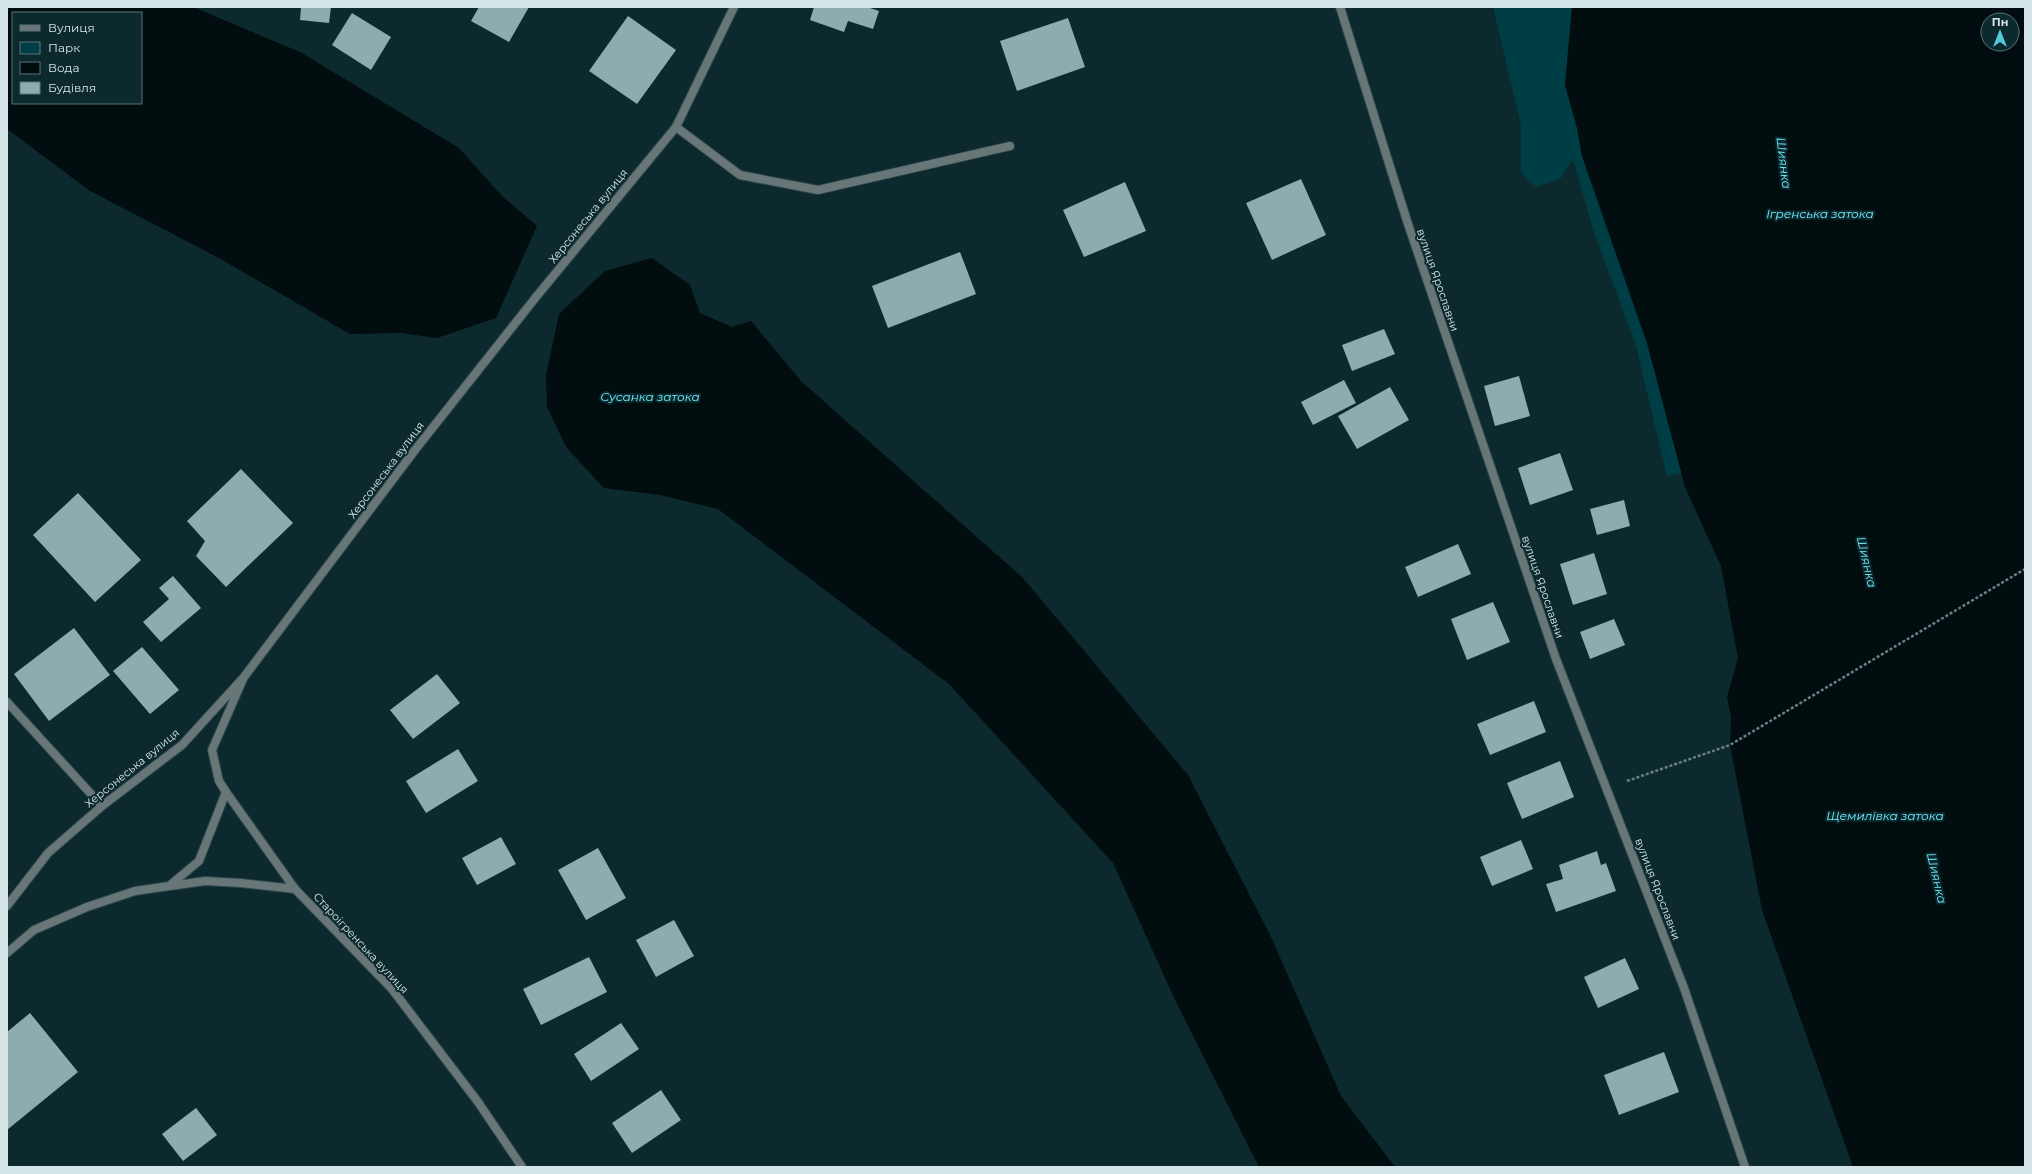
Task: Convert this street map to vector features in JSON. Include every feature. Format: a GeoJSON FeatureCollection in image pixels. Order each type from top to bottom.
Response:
{"type":"FeatureCollection","features":[{"type":"Feature","properties":{"kind":"street","name":"Херсонеська вулиця"},"geometry":{"type":"LineString","coordinates":[[7,906],[48,853],[102,806],[182,745],[244,677],[454,401],[536,297],[676,126],[734,7]]}},
{"type":"Feature","properties":{"kind":"street","name":"вулиця Ярославни"},"geometry":{"type":"LineString","coordinates":[[1340,7],[1407,221],[1546,629],[1684,988],[1745,1167]]}},
{"type":"Feature","properties":{"kind":"street"},"geometry":{"type":"LineString","coordinates":[[676,126],[740,175],[818,190],[1010,146]]}},
{"type":"Feature","properties":{"kind":"street","name":"Староігренська вулиця"},"geometry":{"type":"LineString","coordinates":[[244,677],[212,750],[219,781],[295,889],[392,989],[478,1102],[522,1167]]}},
{"type":"Feature","properties":{"kind":"street"},"geometry":{"type":"LineString","coordinates":[[7,702],[102,806]]}},
{"type":"Feature","properties":{"kind":"street"},"geometry":{"type":"LineString","coordinates":[[169,886],[199,861],[226,792]]}},
{"type":"Feature","properties":{"kind":"street"},"geometry":{"type":"LineString","coordinates":[[7,953],[34,930],[87,907],[135,891],[205,882],[241,883],[295,889]]}},
{"type":"Feature","properties":{"kind":"path"},"geometry":{"type":"LineString","coordinates":[[1608,788],[1730,746],[2025,569]]}},
{"type":"Feature","properties":{"kind":"green space"},"geometry":{"type":"Polygon","coordinates":[[[1493,7],[1572,7],[1565,85],[1577,128],[1582,156],[1648,347],[1682,473],[1667,476],[1636,346],[1594,232],[1573,159],[1561,178],[1536,187],[1521,173],[1521,125],[1493,7]]]}},
{"type":"Feature","properties":{"kind":"water"},"geometry":{"type":"Polygon","coordinates":[[[7,7],[193,7],[300,52],[459,148],[501,195],[537,226],[496,318],[437,338],[400,333],[350,334],[219,258],[90,191],[7,129],[7,7]]]}},
{"type":"Feature","properties":{"kind":"water","name":"Ігренська затока"},"geometry":{"type":"Polygon","coordinates":[[[1572,7],[2025,7],[2025,1167],[1853,1167],[1762,910],[1730,745],[1731,717],[1727,697],[1738,658],[1721,566],[1685,487],[1647,343],[1582,156],[1577,128],[1565,85],[1572,7]]]}},
{"type":"Feature","properties":{"kind":"water","name":"Сусанка затока"},"geometry":{"type":"Polygon","coordinates":[[[652,258],[690,285],[700,313],[732,327],[751,321],[802,382],[1023,578],[1188,775],[1271,937],[1341,1096],[1395,1167],[1259,1167],[1176,1002],[1113,863],[949,684],[718,509],[660,495],[604,488],[566,447],[547,407],[546,375],[559,314],[605,271],[652,258]]]}},
{"type":"Feature","properties":{"kind":"building"},"geometry":{"type":"Polygon","coordinates":[[[301,7],[331,7],[329,23],[300,20],[301,7]]]}},
{"type":"Feature","properties":{"kind":"building"},"geometry":{"type":"Polygon","coordinates":[[[479,7],[529,7],[509,42],[471,21],[479,7]]]}},
{"type":"Feature","properties":{"kind":"building"},"geometry":{"type":"Polygon","coordinates":[[[814,7],[867,7],[879,11],[873,29],[848,21],[844,32],[810,20],[814,7]]]}},
{"type":"Feature","properties":{"kind":"building"},"geometry":{"type":"Polygon","coordinates":[[[352,13],[391,37],[371,70],[332,45],[352,13]]]}},
{"type":"Feature","properties":{"kind":"building"},"geometry":{"type":"Polygon","coordinates":[[[628,16],[676,50],[637,104],[589,71],[628,16]]]}},
{"type":"Feature","properties":{"kind":"building"},"geometry":{"type":"Polygon","coordinates":[[[1068,18],[1085,67],[1017,91],[1000,41],[1068,18]]]}},
{"type":"Feature","properties":{"kind":"building"},"geometry":{"type":"Polygon","coordinates":[[[1301,179],[1326,235],[1272,260],[1246,203],[1301,179]]]}},
{"type":"Feature","properties":{"kind":"building"},"geometry":{"type":"Polygon","coordinates":[[[1125,182],[1146,231],[1084,257],[1063,210],[1125,182]]]}},
{"type":"Feature","properties":{"kind":"building"},"geometry":{"type":"Polygon","coordinates":[[[960,252],[976,294],[888,328],[872,286],[960,252]]]}},
{"type":"Feature","properties":{"kind":"building"},"geometry":{"type":"Polygon","coordinates":[[[1384,329],[1395,354],[1352,371],[1342,345],[1384,329]]]}},
{"type":"Feature","properties":{"kind":"building"},"geometry":{"type":"Polygon","coordinates":[[[1519,376],[1530,416],[1495,426],[1484,386],[1519,376]]]}},
{"type":"Feature","properties":{"kind":"building"},"geometry":{"type":"Polygon","coordinates":[[[1344,380],[1356,403],[1313,425],[1301,402],[1344,380]]]}},
{"type":"Feature","properties":{"kind":"building"},"geometry":{"type":"Polygon","coordinates":[[[1390,387],[1409,420],[1357,449],[1338,416],[1390,387]]]}},
{"type":"Feature","properties":{"kind":"building"},"geometry":{"type":"Polygon","coordinates":[[[1560,453],[1573,490],[1530,505],[1518,468],[1560,453]]]}},
{"type":"Feature","properties":{"kind":"building"},"geometry":{"type":"Polygon","coordinates":[[[241,469],[293,523],[226,587],[196,556],[205,541],[187,521],[241,469]]]}},
{"type":"Feature","properties":{"kind":"building"},"geometry":{"type":"Polygon","coordinates":[[[78,493],[141,560],[95,602],[33,535],[78,493]]]}},
{"type":"Feature","properties":{"kind":"building"},"geometry":{"type":"Polygon","coordinates":[[[1624,500],[1630,526],[1597,535],[1590,509],[1624,500]]]}},
{"type":"Feature","properties":{"kind":"building"},"geometry":{"type":"Polygon","coordinates":[[[1458,544],[1471,574],[1418,597],[1405,567],[1458,544]]]}},
{"type":"Feature","properties":{"kind":"building"},"geometry":{"type":"Polygon","coordinates":[[[1594,553],[1607,594],[1573,605],[1560,564],[1594,553]]]}},
{"type":"Feature","properties":{"kind":"building"},"geometry":{"type":"Polygon","coordinates":[[[173,576],[201,608],[161,642],[143,622],[169,599],[159,588],[173,576]]]}},
{"type":"Feature","properties":{"kind":"building"},"geometry":{"type":"Polygon","coordinates":[[[1493,602],[1510,642],[1467,660],[1451,619],[1493,602]]]}},
{"type":"Feature","properties":{"kind":"building"},"geometry":{"type":"Polygon","coordinates":[[[1614,619],[1625,645],[1590,659],[1580,632],[1614,619]]]}},
{"type":"Feature","properties":{"kind":"building"},"geometry":{"type":"Polygon","coordinates":[[[74,628],[110,675],[49,721],[14,674],[74,628]]]}},
{"type":"Feature","properties":{"kind":"building"},"geometry":{"type":"Polygon","coordinates":[[[142,647],[179,690],[150,714],[113,671],[142,647]]]}},
{"type":"Feature","properties":{"kind":"building"},"geometry":{"type":"Polygon","coordinates":[[[437,674],[460,703],[413,739],[390,710],[437,674]]]}},
{"type":"Feature","properties":{"kind":"building"},"geometry":{"type":"Polygon","coordinates":[[[1534,701],[1546,732],[1490,755],[1477,724],[1534,701]]]}},
{"type":"Feature","properties":{"kind":"building"},"geometry":{"type":"Polygon","coordinates":[[[458,749],[478,781],[426,813],[406,781],[458,749]]]}},
{"type":"Feature","properties":{"kind":"building"},"geometry":{"type":"Polygon","coordinates":[[[1560,761],[1574,797],[1522,819],[1507,783],[1560,761]]]}},
{"type":"Feature","properties":{"kind":"building"},"geometry":{"type":"Polygon","coordinates":[[[501,837],[516,864],[477,885],[462,858],[501,837]]]}},
{"type":"Feature","properties":{"kind":"building"},"geometry":{"type":"Polygon","coordinates":[[[1521,840],[1533,869],[1492,886],[1480,857],[1521,840]]]}},
{"type":"Feature","properties":{"kind":"building"},"geometry":{"type":"Polygon","coordinates":[[[598,848],[626,898],[586,920],[558,870],[598,848]]]}},
{"type":"Feature","properties":{"kind":"building"},"geometry":{"type":"Polygon","coordinates":[[[1597,851],[1601,865],[1606,863],[1616,891],[1556,912],[1546,884],[1563,879],[1559,865],[1597,851]]]}},
{"type":"Feature","properties":{"kind":"building"},"geometry":{"type":"Polygon","coordinates":[[[674,920],[694,956],[656,977],[636,940],[674,920]]]}},
{"type":"Feature","properties":{"kind":"building"},"geometry":{"type":"Polygon","coordinates":[[[589,957],[607,992],[541,1025],[523,989],[589,957]]]}},
{"type":"Feature","properties":{"kind":"building"},"geometry":{"type":"Polygon","coordinates":[[[1625,958],[1639,989],[1598,1008],[1584,977],[1625,958]]]}},
{"type":"Feature","properties":{"kind":"building"},"geometry":{"type":"Polygon","coordinates":[[[30,1013],[78,1072],[7,1130],[7,1032],[30,1013]]]}},
{"type":"Feature","properties":{"kind":"building"},"geometry":{"type":"Polygon","coordinates":[[[621,1023],[639,1049],[591,1081],[574,1054],[621,1023]]]}},
{"type":"Feature","properties":{"kind":"building"},"geometry":{"type":"Polygon","coordinates":[[[1664,1052],[1679,1092],[1619,1115],[1604,1075],[1664,1052]]]}},
{"type":"Feature","properties":{"kind":"building"},"geometry":{"type":"Polygon","coordinates":[[[661,1090],[681,1120],[632,1153],[612,1123],[661,1090]]]}},
{"type":"Feature","properties":{"kind":"building"},"geometry":{"type":"Polygon","coordinates":[[[196,1108],[217,1135],[183,1161],[162,1134],[196,1108]]]}},
{"type":"Feature","properties":{"kind":"water label","name":"Шиянка"},"geometry":{"type":"Point","coordinates":[1784,163]}},
{"type":"Feature","properties":{"kind":"water label","name":"Шиянка"},"geometry":{"type":"Point","coordinates":[1867,562]}},
{"type":"Feature","properties":{"kind":"water label","name":"Щемилівка затока"},"geometry":{"type":"Point","coordinates":[1885,815]}},
{"type":"Feature","properties":{"kind":"water label","name":"Шиянка"},"geometry":{"type":"Point","coordinates":[1937,878]}}]}
